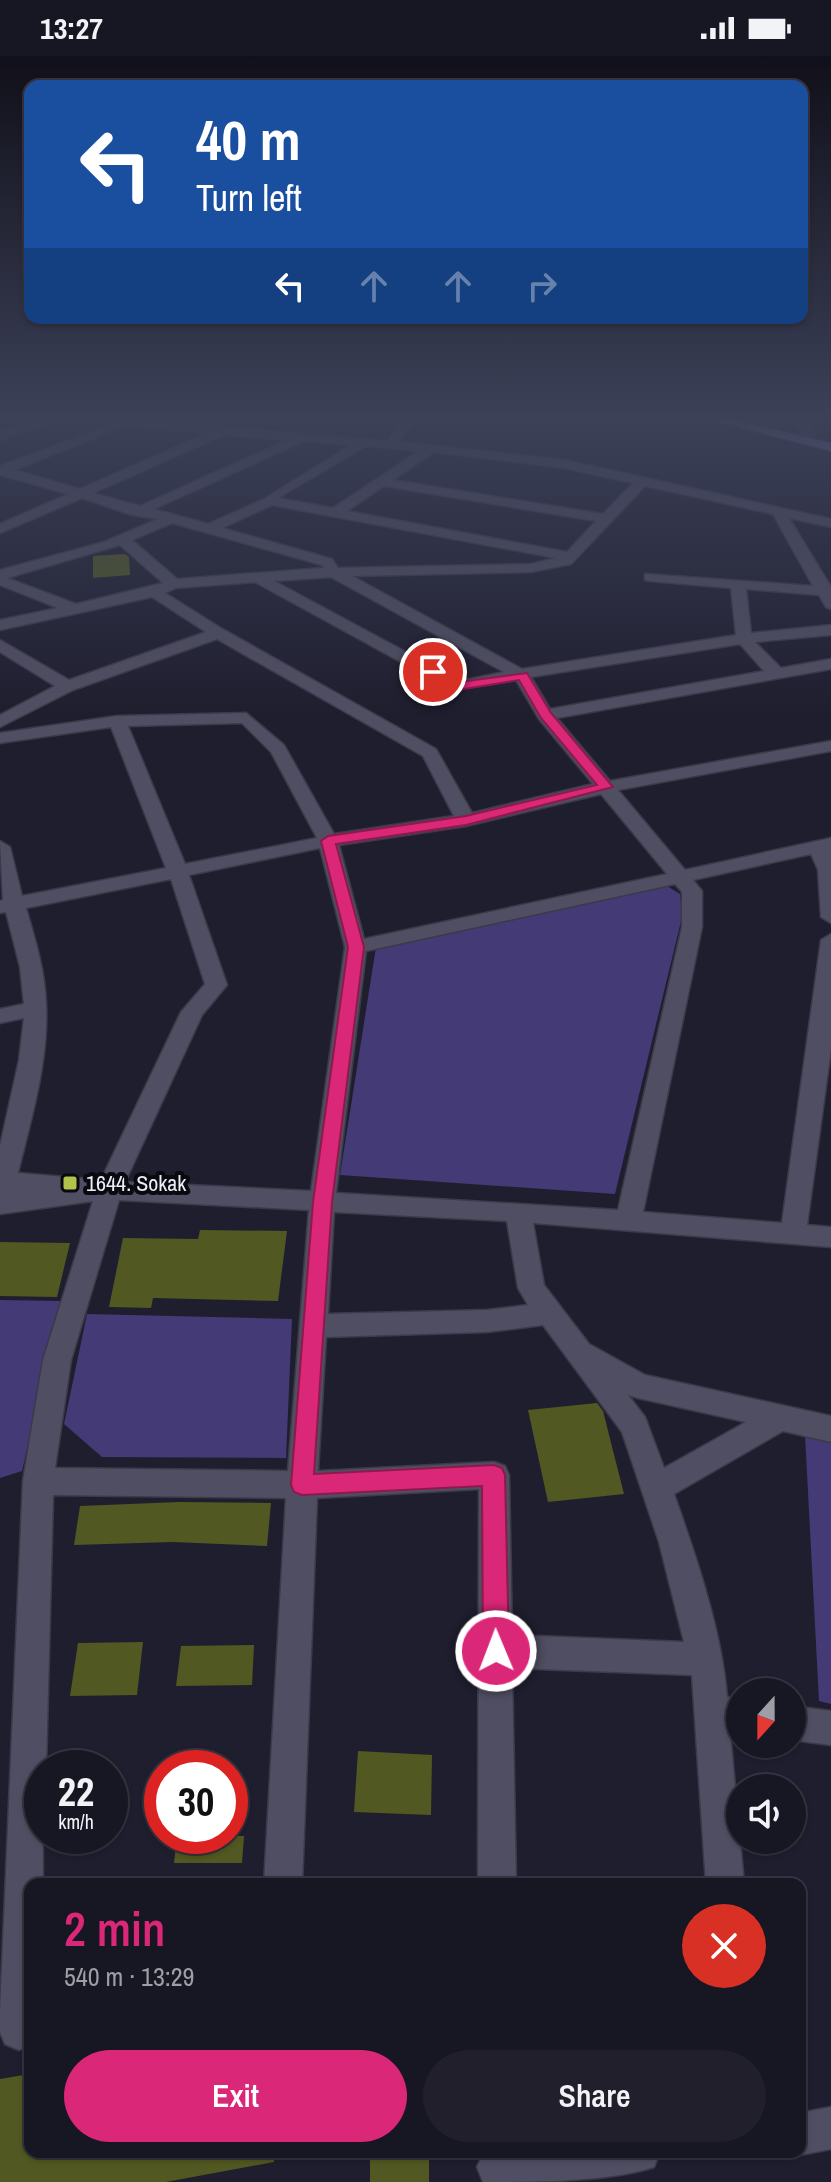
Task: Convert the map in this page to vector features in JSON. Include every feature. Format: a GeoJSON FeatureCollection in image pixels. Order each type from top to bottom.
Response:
{"type":"FeatureCollection","features":[{"type":"Feature","properties":{"kind":"street"},"geometry":{"type":"LineString","coordinates":[[0,529],[35,514]]}},
{"type":"Feature","properties":{"kind":"street"},"geometry":{"type":"LineString","coordinates":[[147,514],[211,528],[327,562],[334,572],[522,676],[545,715],[692,891],[692,927],[628,1222]]}},
{"type":"Feature","properties":{"kind":"street"},"geometry":{"type":"LineString","coordinates":[[211,528],[241,514]]}},
{"type":"Feature","properties":{"kind":"street"},"geometry":{"type":"LineString","coordinates":[[341,514],[570,557]]}},
{"type":"Feature","properties":{"kind":"street"},"geometry":{"type":"LineString","coordinates":[[577,514],[606,519]]}},
{"type":"Feature","properties":{"kind":"street"},"geometry":{"type":"LineString","coordinates":[[0,625],[154,592],[174,584],[334,572],[531,568],[566,561],[611,514]]}},
{"type":"Feature","properties":{"kind":"street"},"geometry":{"type":"LineString","coordinates":[[780,514],[829,597]]}},
{"type":"Feature","properties":{"kind":"street"},"geometry":{"type":"LineString","coordinates":[[789,514],[831,523]]}},
{"type":"Feature","properties":{"kind":"street"},"geometry":{"type":"LineString","coordinates":[[0,578],[122,540],[169,519]]}},
{"type":"Feature","properties":{"kind":"street"},"geometry":{"type":"LineString","coordinates":[[122,540],[144,555],[153,568],[174,584]]}},
{"type":"Feature","properties":{"kind":"street"},"geometry":{"type":"LineString","coordinates":[[650,577],[829,597]]}},
{"type":"Feature","properties":{"kind":"street"},"geometry":{"type":"LineString","coordinates":[[0,578],[72,608]]}},
{"type":"Feature","properties":{"kind":"street"},"geometry":{"type":"LineString","coordinates":[[258,578],[458,686],[618,656],[742,638],[831,630]]}},
{"type":"Feature","properties":{"kind":"street"},"geometry":{"type":"LineString","coordinates":[[738,586],[742,638],[758,659],[779,675]]}},
{"type":"Feature","properties":{"kind":"street"},"geometry":{"type":"LineString","coordinates":[[154,592],[219,633],[430,753],[466,820]]}},
{"type":"Feature","properties":{"kind":"street"},"geometry":{"type":"LineString","coordinates":[[0,722],[67,686],[219,633]]}},
{"type":"Feature","properties":{"kind":"street"},"geometry":{"type":"LineString","coordinates":[[0,645],[67,686]]}},
{"type":"Feature","properties":{"kind":"street"},"geometry":{"type":"LineString","coordinates":[[545,715],[831,664]]}},
{"type":"Feature","properties":{"kind":"street"},"geometry":{"type":"LineString","coordinates":[[0,738],[117,721],[246,718],[278,749],[328,841],[356,947],[322,1202],[302,1485],[283,1878]]}},
{"type":"Feature","properties":{"kind":"street"},"geometry":{"type":"LineString","coordinates":[[16,2030],[38,1481],[57,1360],[109,1190],[192,1012],[216,985],[179,873],[117,721]]}},
{"type":"Feature","properties":{"kind":"street"},"geometry":{"type":"LineString","coordinates":[[7,906],[328,841],[466,820],[606,787],[831,746]]}},
{"type":"Feature","properties":{"kind":"street"},"geometry":{"type":"LineString","coordinates":[[356,947],[824,846],[831,917]]}},
{"type":"Feature","properties":{"kind":"street"},"geometry":{"type":"LineString","coordinates":[[0,847],[7,906],[34,985],[35,1009],[22,1098],[1,1190],[109,1190],[518,1212],[831,1237]]}},
{"type":"Feature","properties":{"kind":"street"},"geometry":{"type":"LineString","coordinates":[[793,1234],[820,1046],[831,940]]}},
{"type":"Feature","properties":{"kind":"street"},"geometry":{"type":"LineString","coordinates":[[0,1016],[35,1009]]}},
{"type":"Feature","properties":{"kind":"street"},"geometry":{"type":"LineString","coordinates":[[518,1212],[531,1288],[635,1426],[675,1542],[705,1659],[726,1714],[725,1878]]}},
{"type":"Feature","properties":{"kind":"street"},"geometry":{"type":"LineString","coordinates":[[313,1326],[487,1321],[550,1313]]}},
{"type":"Feature","properties":{"kind":"street"},"geometry":{"type":"LineString","coordinates":[[576,1348],[638,1386],[831,1429]]}},
{"type":"Feature","properties":{"kind":"street"},"geometry":{"type":"LineString","coordinates":[[656,1488],[782,1417]]}},
{"type":"Feature","properties":{"kind":"street"},"geometry":{"type":"LineString","coordinates":[[38,1481],[302,1485],[494,1475],[497,1878]]}},
{"type":"Feature","properties":{"kind":"street"},"geometry":{"type":"LineString","coordinates":[[496,1651],[705,1659]]}},
{"type":"Feature","properties":{"kind":"street"},"geometry":{"type":"LineString","coordinates":[[806,1725],[831,1728]]}},
{"type":"Feature","properties":{"kind":"street"},"geometry":{"type":"LineString","coordinates":[[806,2133],[831,2128]]}},
{"type":"Feature","properties":{"kind":"street"},"geometry":{"type":"LineString","coordinates":[[497,2167],[582,2158]]}},
{"type":"Feature","properties":{"kind":"shaded area"},"geometry":{"type":"Polygon","coordinates":[[[667,886],[680,894],[682,917],[615,1194],[340,1175],[376,947],[667,886]]]}},
{"type":"Feature","properties":{"kind":"shaded area"},"geometry":{"type":"Polygon","coordinates":[[[0,1300],[61,1301],[22,1471],[0,1478],[0,1300]]]}},
{"type":"Feature","properties":{"kind":"shaded area"},"geometry":{"type":"Polygon","coordinates":[[[87,1314],[292,1319],[286,1458],[102,1457],[64,1424],[87,1314]]]}},
{"type":"Feature","properties":{"kind":"shaded area"},"geometry":{"type":"Polygon","coordinates":[[[805,1435],[831,1441],[831,1704],[819,1701],[805,1435]]]}},
{"type":"Feature","properties":{"kind":"building"},"geometry":{"type":"Polygon","coordinates":[[[125,554],[129,557],[130,575],[93,578],[93,556],[125,554]]]}},
{"type":"Feature","properties":{"kind":"building"},"geometry":{"type":"Polygon","coordinates":[[[200,1230],[287,1231],[278,1301],[153,1298],[151,1308],[109,1307],[123,1238],[198,1239],[200,1230]]]}},
{"type":"Feature","properties":{"kind":"building"},"geometry":{"type":"Polygon","coordinates":[[[0,1242],[70,1243],[57,1297],[0,1296],[0,1242]]]}},
{"type":"Feature","properties":{"kind":"building"},"geometry":{"type":"Polygon","coordinates":[[[597,1403],[603,1411],[624,1494],[548,1502],[528,1410],[597,1403]]]}},
{"type":"Feature","properties":{"kind":"building"},"geometry":{"type":"Polygon","coordinates":[[[179,1502],[271,1503],[267,1546],[173,1542],[74,1545],[80,1506],[179,1502]]]}},
{"type":"Feature","properties":{"kind":"building"},"geometry":{"type":"Polygon","coordinates":[[[143,1642],[137,1695],[70,1696],[78,1643],[143,1642]]]}},
{"type":"Feature","properties":{"kind":"building"},"geometry":{"type":"Polygon","coordinates":[[[254,1645],[252,1685],[176,1686],[181,1646],[254,1645]]]}},
{"type":"Feature","properties":{"kind":"building"},"geometry":{"type":"Polygon","coordinates":[[[358,1751],[432,1755],[431,1815],[354,1812],[358,1751]]]}},
{"type":"Feature","properties":{"kind":"building"},"geometry":{"type":"Polygon","coordinates":[[[175,1854],[243,1854],[242,1863],[174,1863],[175,1854]]]}},
{"type":"Feature","properties":{"kind":"building"},"geometry":{"type":"Polygon","coordinates":[[[24,2075],[24,2158],[274,2158],[274,2162],[166,2182],[0,2182],[0,2079],[24,2075]]]}},
{"type":"Feature","properties":{"kind":"building"},"geometry":{"type":"Polygon","coordinates":[[[370,2158],[429,2158],[429,2182],[370,2182],[370,2158]]]}},
{"type":"Feature","properties":{"kind":"place","name":"1644. Sokak"},"geometry":{"type":"Point","coordinates":[70,1183]}},
{"type":"Feature","properties":{"kind":"route"},"geometry":{"type":"LineString","coordinates":[[433,672],[458,686],[522,676],[545,715],[606,787],[466,820],[328,841],[356,947],[322,1202],[302,1485],[494,1475],[496,1651]]}}]}
